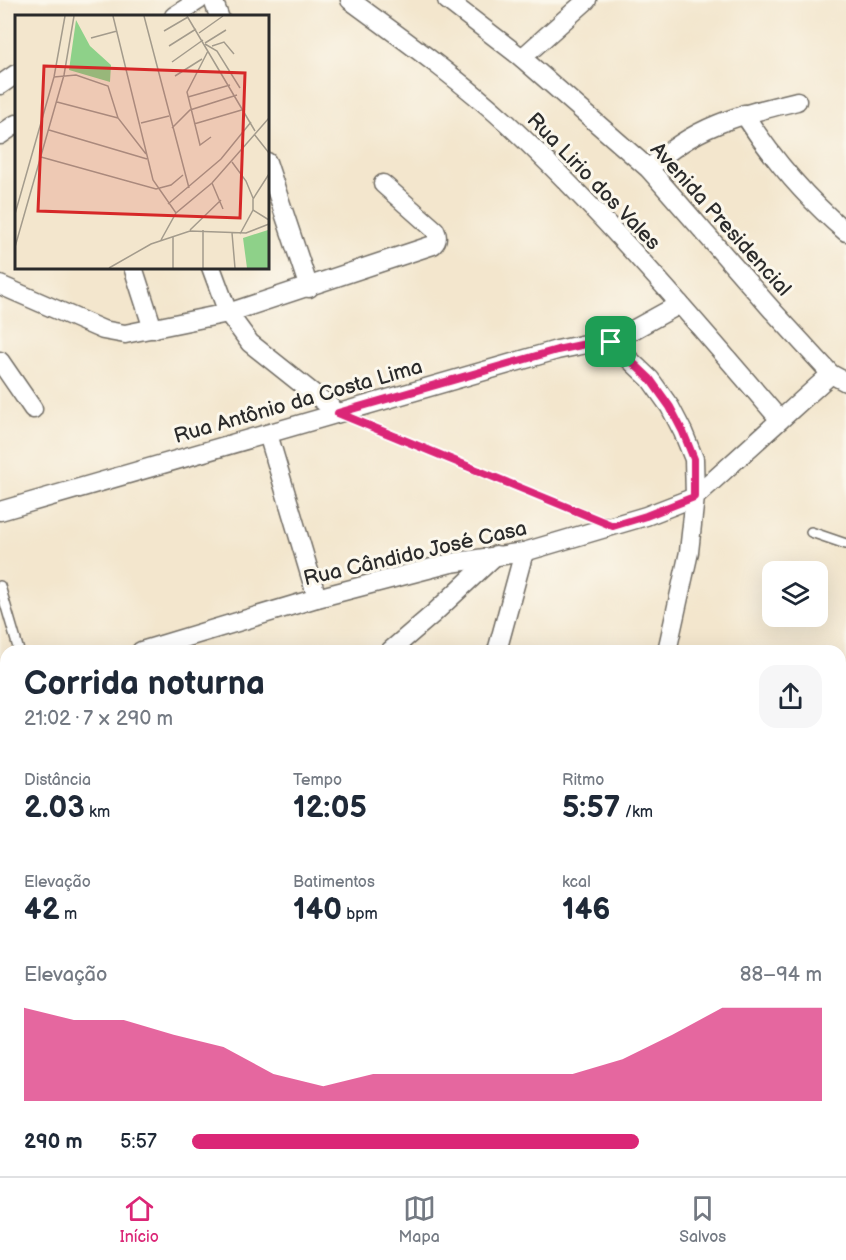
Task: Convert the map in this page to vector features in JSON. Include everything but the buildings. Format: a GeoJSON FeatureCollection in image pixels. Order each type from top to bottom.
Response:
{"type":"FeatureCollection","features":[{"type":"Feature","properties":{"kind":"street"},"geometry":{"type":"LineString","coordinates":[[176,15],[200,0]]}},
{"type":"Feature","properties":{"kind":"street"},"geometry":{"type":"LineString","coordinates":[[213,0],[219,15]]}},
{"type":"Feature","properties":{"kind":"street","name":"Rua Lirio dos Vales"},"geometry":{"type":"LineString","coordinates":[[350,0],[410,43],[505,122],[559,174],[680,304],[780,420]]}},
{"type":"Feature","properties":{"kind":"street","name":"Avenida Presidencial"},"geometry":{"type":"LineString","coordinates":[[447,0],[522,58],[649,169],[773,312],[839,378]]}},
{"type":"Feature","properties":{"kind":"street"},"geometry":{"type":"LineString","coordinates":[[522,58],[587,0]]}},
{"type":"Feature","properties":{"kind":"street"},"geometry":{"type":"LineString","coordinates":[[0,85],[15,75]]}},
{"type":"Feature","properties":{"kind":"street"},"geometry":{"type":"LineString","coordinates":[[649,169],[680,142],[744,114],[797,101]]}},
{"type":"Feature","properties":{"kind":"street"},"geometry":{"type":"LineString","coordinates":[[744,114],[764,144],[793,179],[815,204],[846,232]]}},
{"type":"Feature","properties":{"kind":"street"},"geometry":{"type":"LineString","coordinates":[[0,135],[15,124]]}},
{"type":"Feature","properties":{"kind":"street"},"geometry":{"type":"LineString","coordinates":[[268,165],[309,288]]}},
{"type":"Feature","properties":{"kind":"street"},"geometry":{"type":"LineString","coordinates":[[0,285],[103,330],[125,334],[228,313],[426,249],[436,241],[437,235],[429,224],[383,184]]}},
{"type":"Feature","properties":{"kind":"street"},"geometry":{"type":"LineString","coordinates":[[133,268],[153,330]]}},
{"type":"Feature","properties":{"kind":"street"},"geometry":{"type":"LineString","coordinates":[[211,268],[228,313],[250,343],[338,413]]}},
{"type":"Feature","properties":{"kind":"street"},"geometry":{"type":"LineString","coordinates":[[668,645],[689,552],[694,497],[694,459],[670,407],[650,379],[611,342],[680,304]]}},
{"type":"Feature","properties":{"kind":"street","name":"Rua Antônio da Costa Lima"},"geometry":{"type":"LineString","coordinates":[[0,511],[557,350],[611,342]]}},
{"type":"Feature","properties":{"kind":"street"},"geometry":{"type":"LineString","coordinates":[[0,361],[33,409]]}},
{"type":"Feature","properties":{"kind":"street","name":"Rua Cândido José Casa"},"geometry":{"type":"LineString","coordinates":[[161,645],[317,598],[451,563],[524,552],[646,516],[694,497],[780,420],[839,378]]}},
{"type":"Feature","properties":{"kind":"street"},"geometry":{"type":"LineString","coordinates":[[268,434],[317,598]]}},
{"type":"Feature","properties":{"kind":"street"},"geometry":{"type":"LineString","coordinates":[[499,645],[524,552]]}},
{"type":"Feature","properties":{"kind":"street"},"geometry":{"type":"LineString","coordinates":[[397,645],[496,555]]}},
{"type":"Feature","properties":{"kind":"lane"},"geometry":{"type":"LineString","coordinates":[[811,532],[846,544]]}},
{"type":"Feature","properties":{"kind":"lane"},"geometry":{"type":"LineString","coordinates":[[0,586],[17,645]]}},
{"type":"Feature","properties":{"kind":"path"},"geometry":{"type":"LineString","coordinates":[[338,413],[613,526]]}},
{"type":"Feature","properties":{"kind":"route"},"geometry":{"type":"LineString","coordinates":[[611,342],[650,379],[670,407],[694,459],[694,497],[613,526],[338,413],[557,350],[611,342]]}}]}
